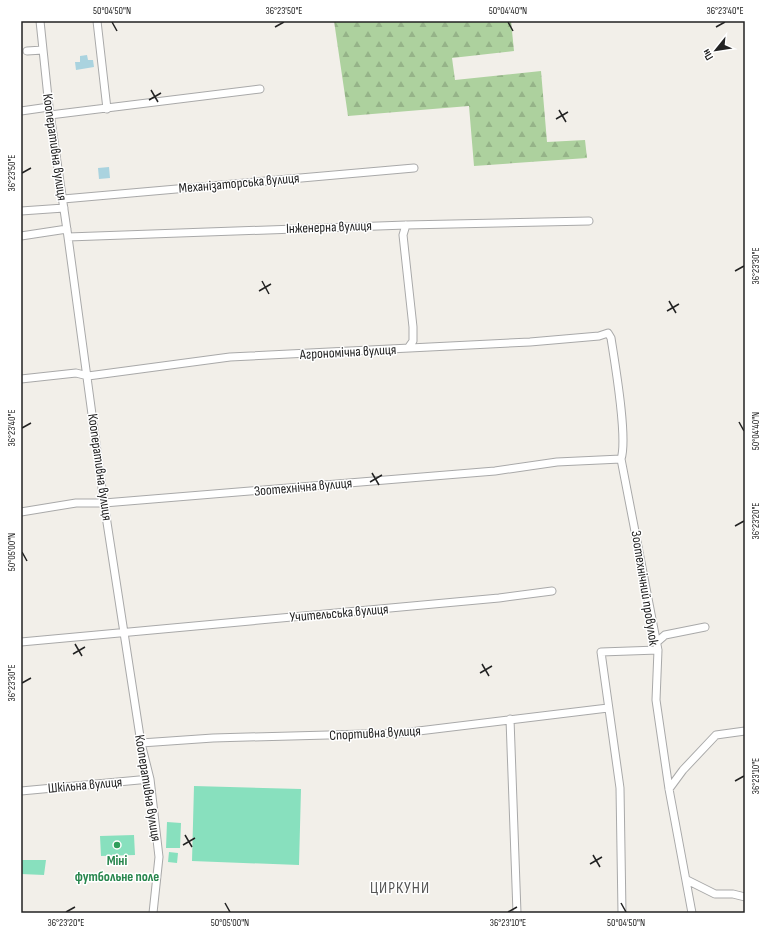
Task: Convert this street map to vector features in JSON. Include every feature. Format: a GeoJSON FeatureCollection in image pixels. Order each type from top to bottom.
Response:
{"type":"FeatureCollection","features":[{"type":"Feature","properties":{"kind":"street","name":"Кооперативна вулиця"},"geometry":{"type":"LineString","coordinates":[[40,21],[50,115],[88,376],[104,503],[141,743],[150,779],[159,858],[153,913]]}},
{"type":"Feature","properties":{"kind":"street"},"geometry":{"type":"LineString","coordinates":[[97,21],[107,109]]}},
{"type":"Feature","properties":{"kind":"street"},"geometry":{"type":"LineString","coordinates":[[27,51],[43,50]]}},
{"type":"Feature","properties":{"kind":"street"},"geometry":{"type":"LineString","coordinates":[[50,115],[260,89]]}},
{"type":"Feature","properties":{"kind":"street"},"geometry":{"type":"LineString","coordinates":[[21,111],[49,107]]}},
{"type":"Feature","properties":{"kind":"street","name":"Механізаторська вулиця"},"geometry":{"type":"LineString","coordinates":[[63,199],[414,168]]}},
{"type":"Feature","properties":{"kind":"street"},"geometry":{"type":"LineString","coordinates":[[21,211],[64,208]]}},
{"type":"Feature","properties":{"kind":"street","name":"Інженерна вулиця"},"geometry":{"type":"LineString","coordinates":[[68,237],[406,225],[589,221]]}},
{"type":"Feature","properties":{"kind":"street"},"geometry":{"type":"LineString","coordinates":[[406,225],[403,235],[413,327],[412,341],[408,348]]}},
{"type":"Feature","properties":{"kind":"street"},"geometry":{"type":"LineString","coordinates":[[21,236],[67,229]]}},
{"type":"Feature","properties":{"kind":"street","name":"Агрономічна вулиця"},"geometry":{"type":"LineString","coordinates":[[21,379],[76,373],[88,376],[230,358],[530,342],[599,336],[608,332]]}},
{"type":"Feature","properties":{"kind":"street","name":"Зоотехнічний провулок"},"geometry":{"type":"LineString","coordinates":[[608,332],[611,338],[621,419],[624,451],[621,459],[658,650],[601,652],[620,788],[622,913]]}},
{"type":"Feature","properties":{"kind":"street","name":"Зоотехнічна вулиця"},"geometry":{"type":"LineString","coordinates":[[21,512],[76,503],[104,503],[495,471],[557,462],[621,459]]}},
{"type":"Feature","properties":{"kind":"street","name":"Учительська вулиця"},"geometry":{"type":"LineString","coordinates":[[21,642],[491,599],[552,591]]}},
{"type":"Feature","properties":{"kind":"street"},"geometry":{"type":"LineString","coordinates":[[657,642],[665,635],[705,627]]}},
{"type":"Feature","properties":{"kind":"street"},"geometry":{"type":"LineString","coordinates":[[658,650],[656,700],[669,790],[692,913]]}},
{"type":"Feature","properties":{"kind":"street","name":"Спортивна вулиця"},"geometry":{"type":"LineString","coordinates":[[141,743],[213,738],[402,733],[608,708]]}},
{"type":"Feature","properties":{"kind":"street"},"geometry":{"type":"LineString","coordinates":[[510,719],[517,913]]}},
{"type":"Feature","properties":{"kind":"street"},"geometry":{"type":"LineString","coordinates":[[669,790],[683,770],[716,735],[745,731]]}},
{"type":"Feature","properties":{"kind":"street","name":"Шкільна вулиця"},"geometry":{"type":"LineString","coordinates":[[21,791],[150,779]]}},
{"type":"Feature","properties":{"kind":"street"},"geometry":{"type":"LineString","coordinates":[[687,880],[715,894],[733,894],[745,897]]}},
{"type":"Feature","properties":{"kind":"green space"},"geometry":{"type":"Polygon","coordinates":[[[334,21],[511,21],[514,51],[452,58],[455,80],[541,71],[547,142],[585,140],[587,158],[474,166],[469,106],[348,116],[334,21]]]}},
{"type":"Feature","properties":{"kind":"green space"},"geometry":{"type":"Polygon","coordinates":[[[194,786],[301,789],[299,865],[192,861],[194,786]]]}},
{"type":"Feature","properties":{"kind":"green space"},"geometry":{"type":"Polygon","coordinates":[[[167,822],[181,823],[180,848],[166,848],[167,822]]]}},
{"type":"Feature","properties":{"kind":"green space","name":"Міні футбольне поле"},"geometry":{"type":"Polygon","coordinates":[[[134,835],[135,855],[101,856],[100,836],[134,835]]]}},
{"type":"Feature","properties":{"kind":"green space"},"geometry":{"type":"Polygon","coordinates":[[[169,852],[178,853],[177,863],[168,862],[169,852]]]}},
{"type":"Feature","properties":{"kind":"green space"},"geometry":{"type":"Polygon","coordinates":[[[21,860],[46,860],[44,875],[21,874],[21,860]]]}},
{"type":"Feature","properties":{"kind":"water"},"geometry":{"type":"Polygon","coordinates":[[[87,55],[88,60],[93,60],[94,67],[76,70],[75,62],[80,62],[80,56],[87,55]]]}},
{"type":"Feature","properties":{"kind":"water"},"geometry":{"type":"Polygon","coordinates":[[[109,167],[110,178],[99,179],[98,168],[109,167]]]}},
{"type":"Feature","properties":{"kind":"place","name":"Міні футбольне поле"},"geometry":{"type":"Point","coordinates":[117,845]}},
{"type":"Feature","properties":{"kind":"district","name":"ЦИРКУНИ"},"geometry":{"type":"Point","coordinates":[400,888]}}]}
